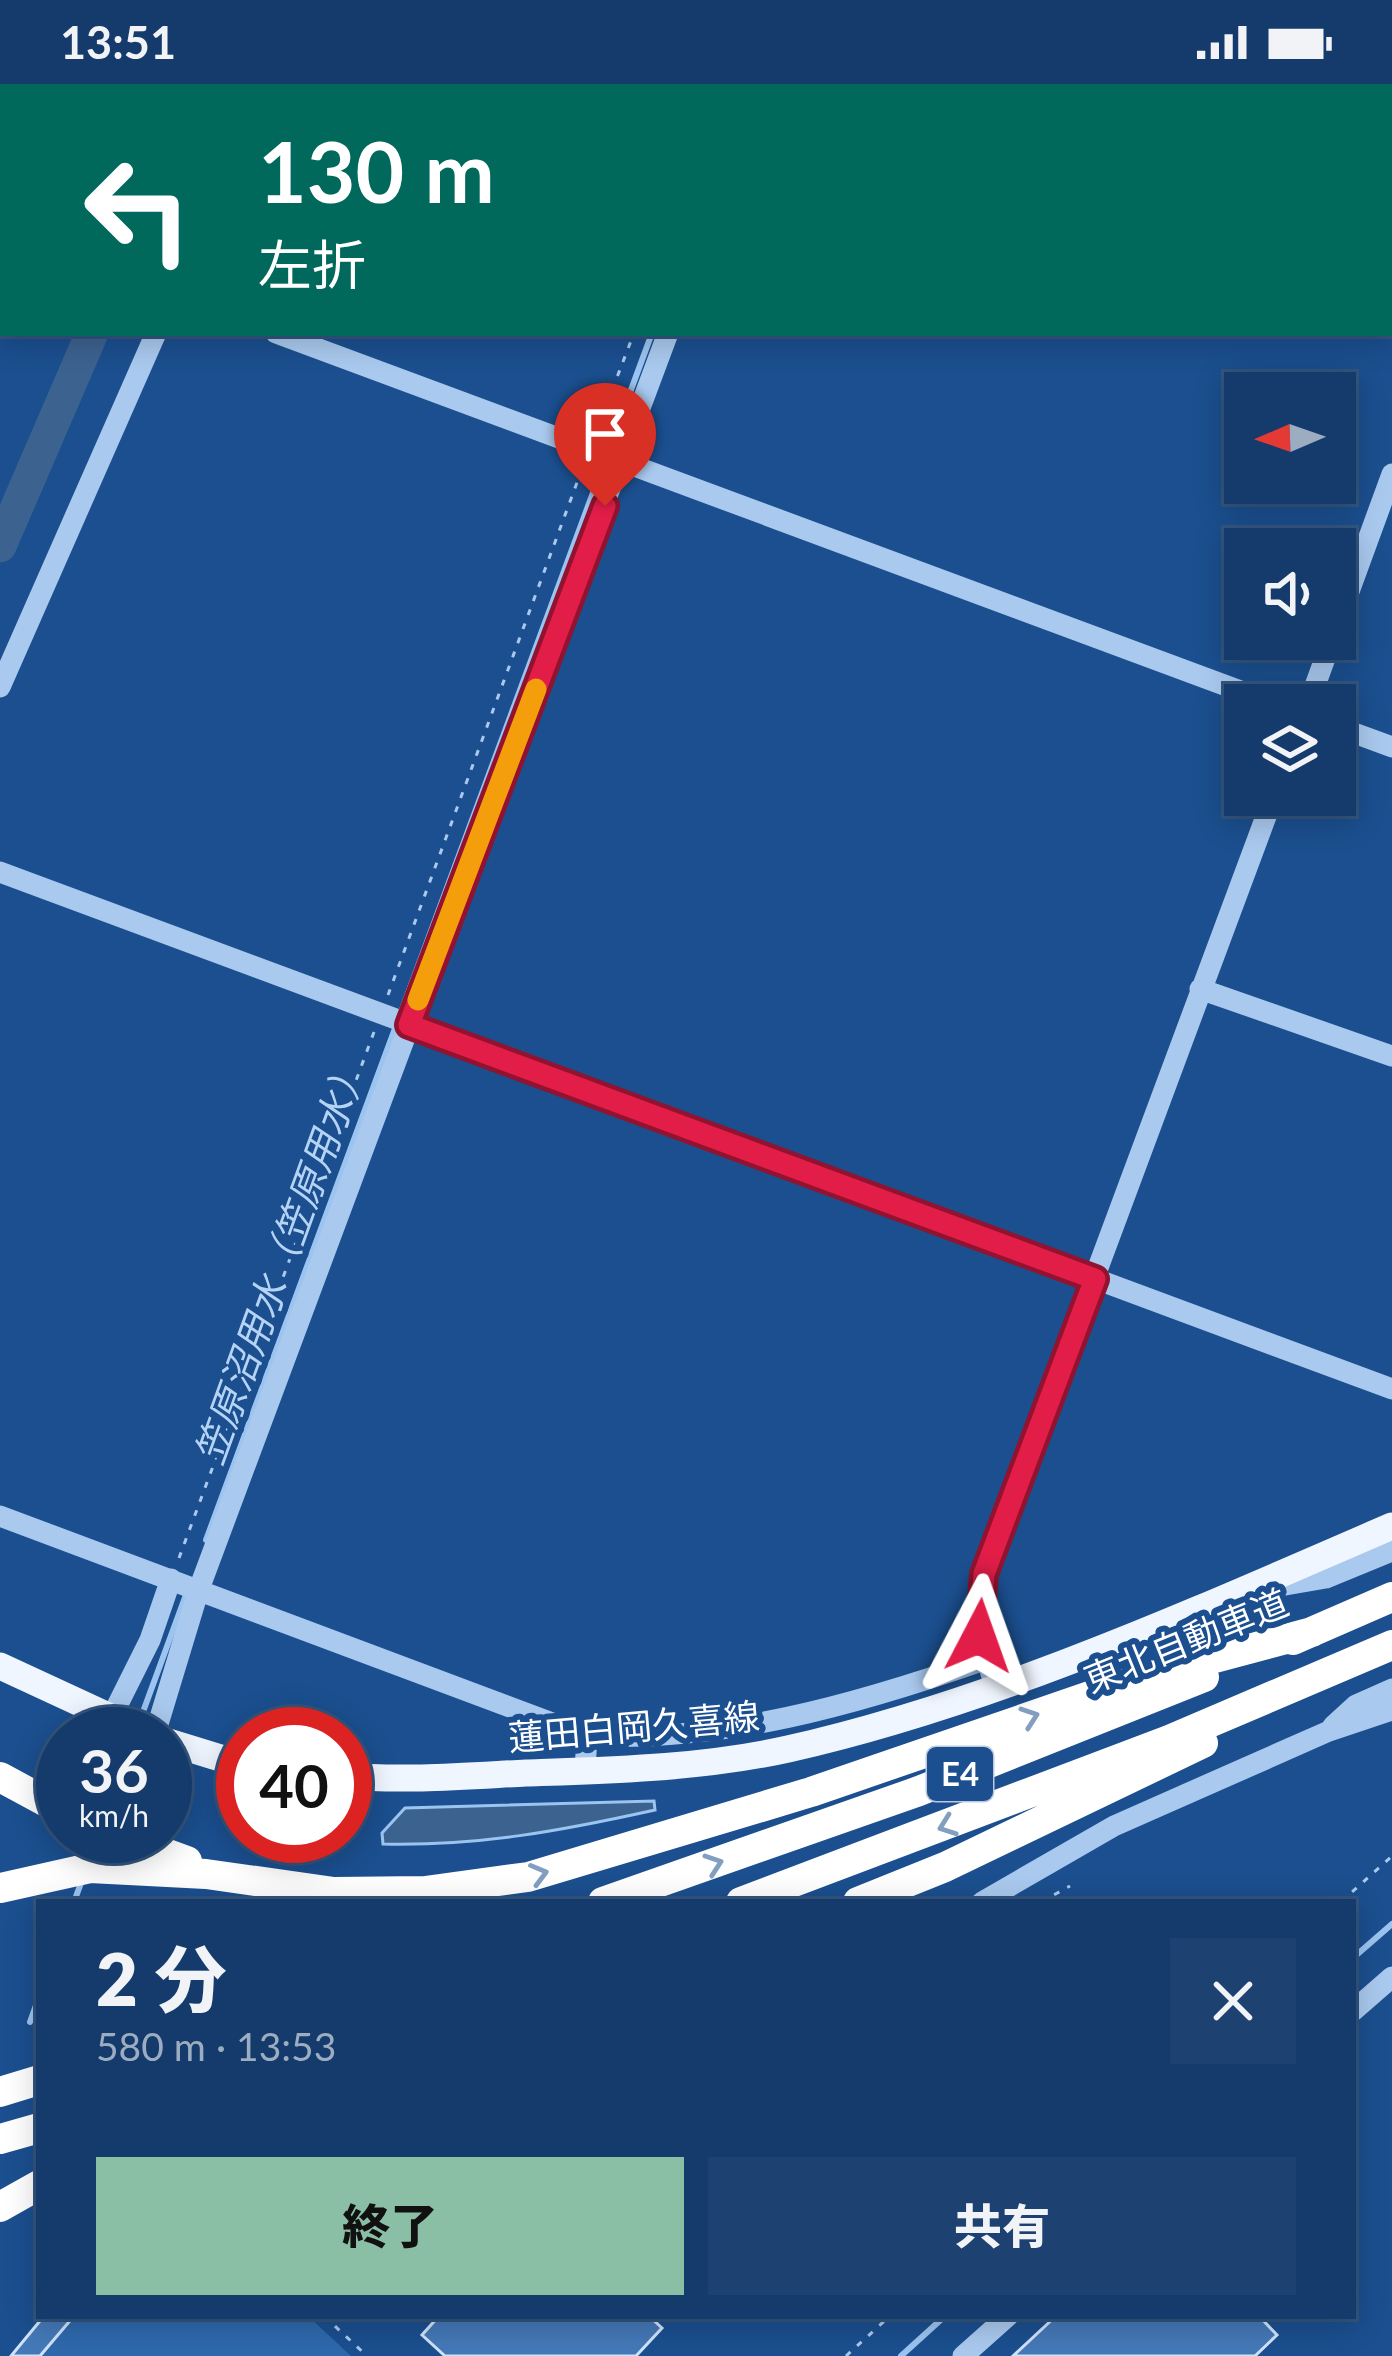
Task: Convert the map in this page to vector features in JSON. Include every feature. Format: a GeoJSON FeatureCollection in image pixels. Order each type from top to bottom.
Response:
{"type":"FeatureCollection","features":[{"type":"Feature","properties":{"kind":"highway","name":"東北自動車道"},"geometry":{"type":"LineString","coordinates":[[612,1899],[919,1791],[1392,1597]]}},
{"type":"Feature","properties":{"kind":"highway"},"geometry":{"type":"LineString","coordinates":[[183,1863],[256,1882],[380,1893],[477,1887],[528,1877],[811,1792],[1151,1675],[1312,1632]]}},
{"type":"Feature","properties":{"kind":"highway","name":"E4"},"geometry":{"type":"LineString","coordinates":[[749,1899],[1169,1740],[1392,1645]]}},
{"type":"Feature","properties":{"kind":"highway"},"geometry":{"type":"LineString","coordinates":[[865,1899],[1157,1769],[1328,1673]]}},
{"type":"Feature","properties":{"kind":"highway"},"geometry":{"type":"LineString","coordinates":[[0,1777],[36,1796]]}},
{"type":"Feature","properties":{"kind":"highway"},"geometry":{"type":"LineString","coordinates":[[0,1888],[82,1863]]}},
{"type":"Feature","properties":{"kind":"highway"},"geometry":{"type":"LineString","coordinates":[[0,2092],[36,2081]]}},
{"type":"Feature","properties":{"kind":"highway"},"geometry":{"type":"LineString","coordinates":[[0,2139],[36,2129]]}},
{"type":"Feature","properties":{"kind":"highway"},"geometry":{"type":"LineString","coordinates":[[0,2196],[36,2187]]}},
{"type":"Feature","properties":{"kind":"highway"},"geometry":{"type":"LineString","coordinates":[[0,2207],[36,2188]]}},
{"type":"Feature","properties":{"kind":"main road","name":"蓮田白岡久喜線"},"geometry":{"type":"LineString","coordinates":[[372,1775],[585,1771],[706,1763],[786,1749],[990,1673],[1238,1592],[1392,1526]]}},
{"type":"Feature","properties":{"kind":"main road"},"geometry":{"type":"LineString","coordinates":[[0,1666],[88,1707]]}},
{"type":"Feature","properties":{"kind":"street"},"geometry":{"type":"LineString","coordinates":[[0,686],[155,336]]}},
{"type":"Feature","properties":{"kind":"street"},"geometry":{"type":"LineString","coordinates":[[284,336],[1224,685]]}},
{"type":"Feature","properties":{"kind":"street"},"geometry":{"type":"LineString","coordinates":[[160,1707],[667,336]]}},
{"type":"Feature","properties":{"kind":"street"},"geometry":{"type":"LineString","coordinates":[[1356,573],[1392,474]]}},
{"type":"Feature","properties":{"kind":"street"},"geometry":{"type":"LineString","coordinates":[[1356,734],[1392,747]]}},
{"type":"Feature","properties":{"kind":"street"},"geometry":{"type":"LineString","coordinates":[[0,1516],[587,1736],[656,1739],[782,1720],[913,1685],[990,1673],[978,1601],[984,1574],[1266,816]]}},
{"type":"Feature","properties":{"kind":"street"},"geometry":{"type":"LineString","coordinates":[[0,872],[1392,1389]]}},
{"type":"Feature","properties":{"kind":"street"},"geometry":{"type":"LineString","coordinates":[[1200,989],[1392,1056]]}},
{"type":"Feature","properties":{"kind":"street"},"geometry":{"type":"LineString","coordinates":[[1238,1592],[1326,1578],[1392,1551]]}},
{"type":"Feature","properties":{"kind":"street"},"geometry":{"type":"LineString","coordinates":[[116,1707],[150,1640],[171,1579]]}},
{"type":"Feature","properties":{"kind":"street"},"geometry":{"type":"LineString","coordinates":[[1329,1731],[1356,1705],[1392,1689]]}},
{"type":"Feature","properties":{"kind":"street"},"geometry":{"type":"LineString","coordinates":[[987,1899],[1114,1826],[1329,1731],[1392,1710]]}},
{"type":"Feature","properties":{"kind":"street"},"geometry":{"type":"LineString","coordinates":[[585,1771],[587,1736]]}},
{"type":"Feature","properties":{"kind":"street"},"geometry":{"type":"LineString","coordinates":[[1356,2008],[1392,1977]]}},
{"type":"Feature","properties":{"kind":"street"},"geometry":{"type":"LineString","coordinates":[[0,2221],[36,2189]]}},
{"type":"Feature","properties":{"kind":"street"},"geometry":{"type":"LineString","coordinates":[[963,2356],[1005,2319]]}},
{"type":"Feature","properties":{"kind":"path"},"geometry":{"type":"LineString","coordinates":[[171,1579],[633,336]]}},
{"type":"Feature","properties":{"kind":"path"},"geometry":{"type":"LineString","coordinates":[[1344,1899],[1392,1856]]}},
{"type":"Feature","properties":{"kind":"path"},"geometry":{"type":"LineString","coordinates":[[1046,1899],[1070,1886]]}},
{"type":"Feature","properties":{"kind":"path"},"geometry":{"type":"LineString","coordinates":[[327,2319],[367,2356]]}},
{"type":"Feature","properties":{"kind":"path"},"geometry":{"type":"LineString","coordinates":[[846,2356],[887,2319]]}},
{"type":"Feature","properties":{"kind":"shaded area"},"geometry":{"type":"Polygon","coordinates":[[[654,1801],[655,1810],[553,1831],[487,1840],[383,1844],[382,1833],[405,1808],[654,1801]]]}},
{"type":"Feature","properties":{"kind":"shaded area"},"geometry":{"type":"Polygon","coordinates":[[[71,2319],[311,2319],[351,2356],[40,2356],[71,2319]]]}},
{"type":"Feature","properties":{"kind":"building"},"geometry":{"type":"Polygon","coordinates":[[[42,2319],[71,2319],[40,2356],[11,2356],[42,2319]]]}},
{"type":"Feature","properties":{"kind":"building"},"geometry":{"type":"Polygon","coordinates":[[[436,2319],[652,2319],[662,2328],[636,2356],[445,2356],[422,2335],[436,2319]]]}},
{"type":"Feature","properties":{"kind":"building"},"geometry":{"type":"Polygon","coordinates":[[[1053,2319],[1262,2319],[1277,2335],[1255,2356],[1013,2356],[1053,2319]]]}},
{"type":"Feature","properties":{"kind":"waterway"},"geometry":{"type":"LineString","coordinates":[[0,546],[91,336]]}},
{"type":"Feature","properties":{"kind":"waterway","name":"笠原沼用水（笠原用水）"},"geometry":{"type":"LineString","coordinates":[[206,1540],[651,336]]}},
{"type":"Feature","properties":{"kind":"waterway","name":"笠原沼用水（笠原用水）"},"geometry":{"type":"LineString","coordinates":[[145,1707],[187,1592]]}},
{"type":"Feature","properties":{"kind":"waterway","name":"笠原沼用水（笠原用水）"},"geometry":{"type":"LineString","coordinates":[[75,1899],[81,1883]]}},
{"type":"Feature","properties":{"kind":"waterway"},"geometry":{"type":"LineString","coordinates":[[1356,1955],[1392,1924]]}},
{"type":"Feature","properties":{"kind":"waterway","name":"笠原沼用水（笠原用水）"},"geometry":{"type":"LineString","coordinates":[[30,2022],[36,2005]]}},
{"type":"Feature","properties":{"kind":"waterway"},"geometry":{"type":"LineString","coordinates":[[901,2356],[942,2319]]}},
{"type":"Feature","properties":{"kind":"slow traffic"},"geometry":{"type":"LineString","coordinates":[[418,1000],[536,689]]}},
{"type":"Feature","properties":{"kind":"route"},"geometry":{"type":"LineString","coordinates":[[605,506],[409,1025],[1095,1279],[984,1574],[978,1601],[979,1636]]}}]}
